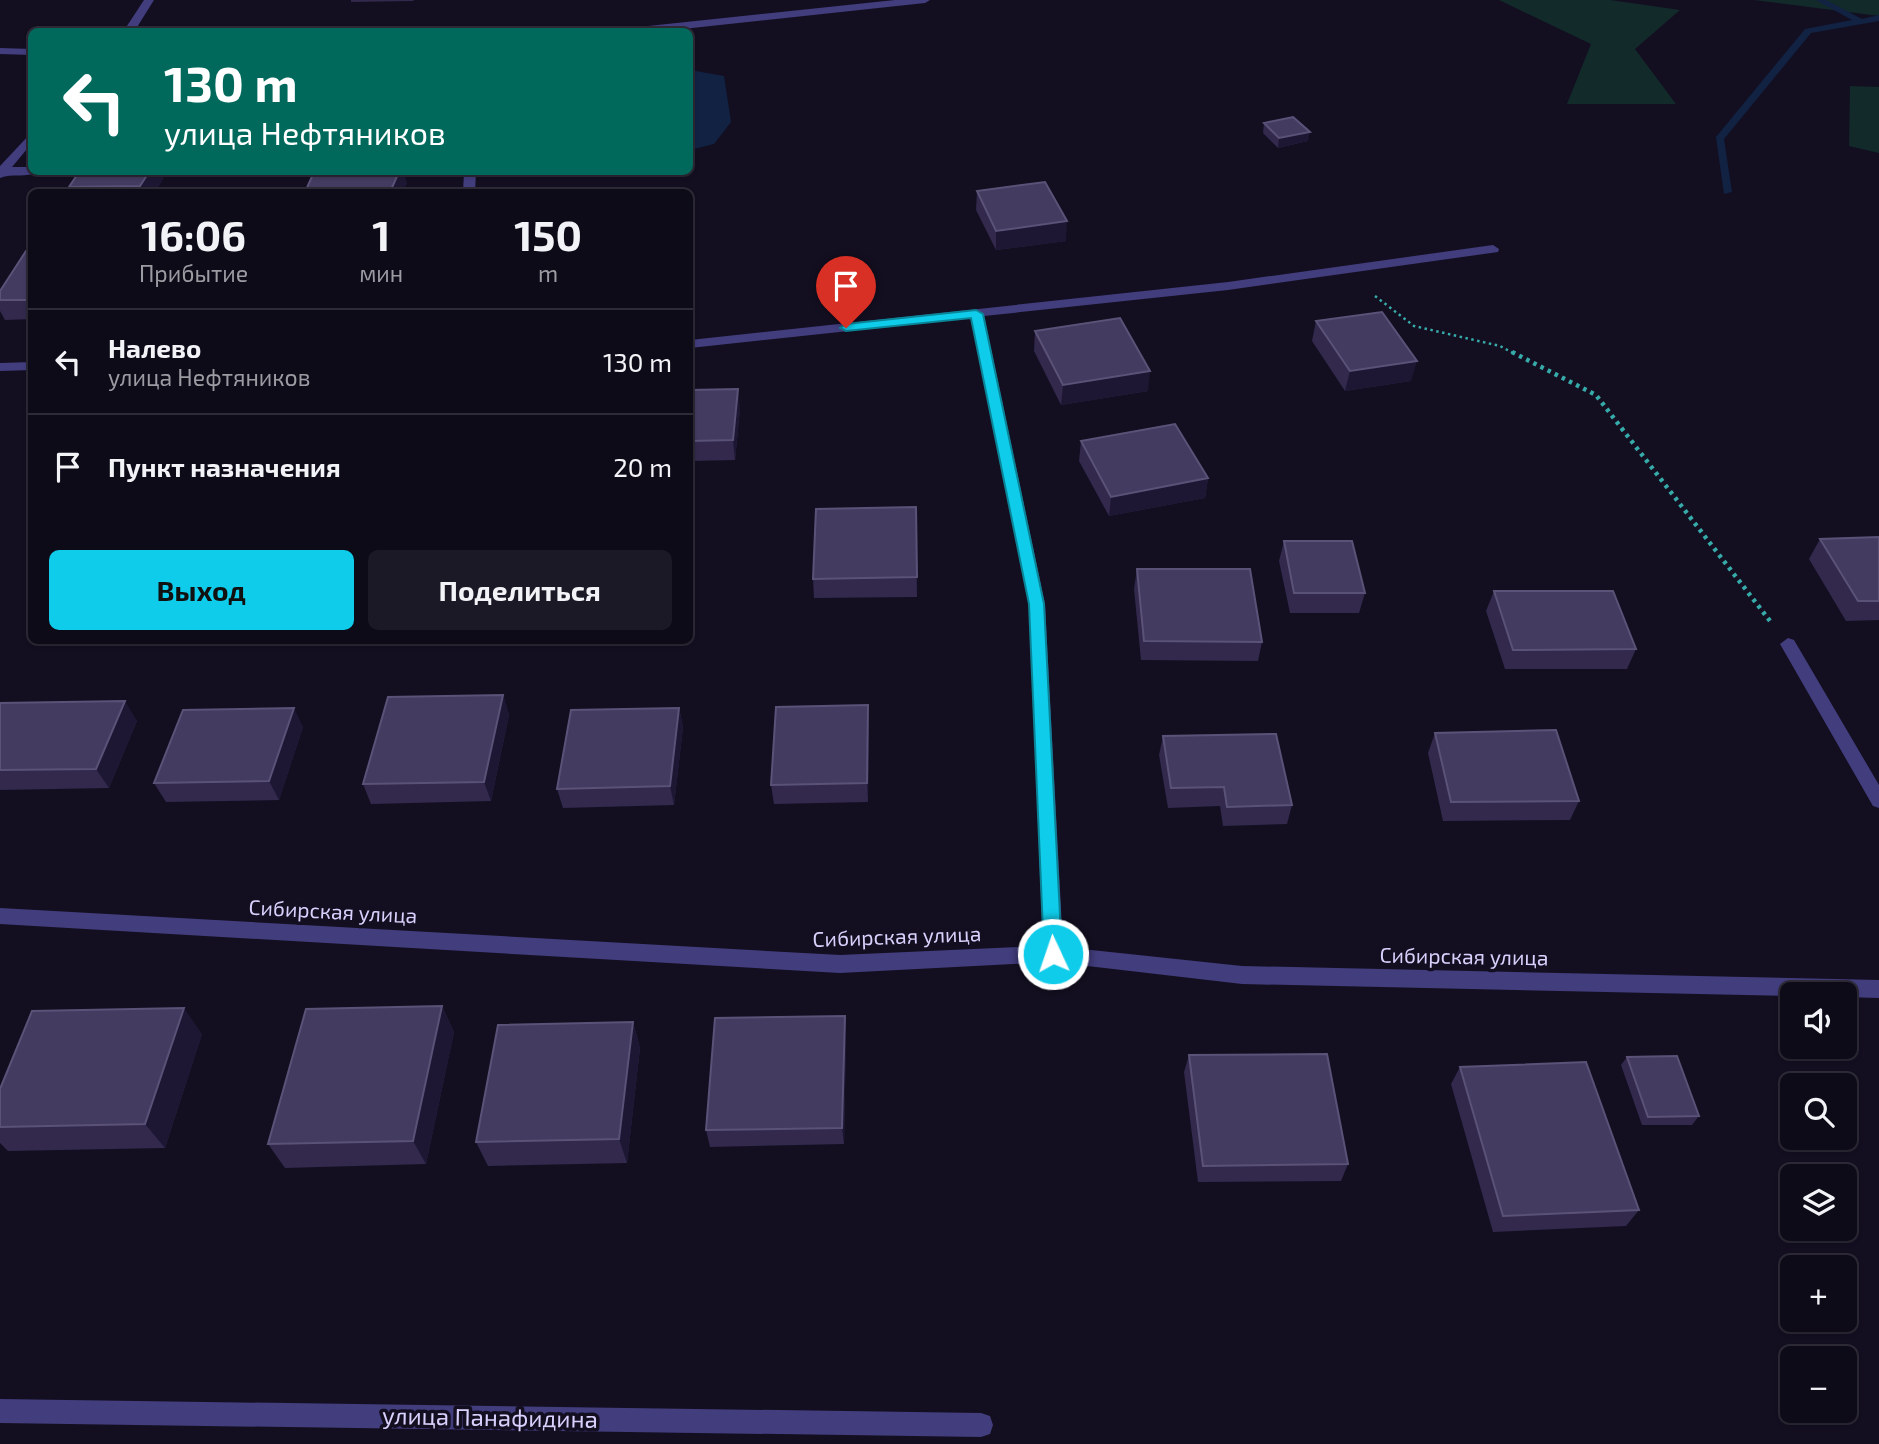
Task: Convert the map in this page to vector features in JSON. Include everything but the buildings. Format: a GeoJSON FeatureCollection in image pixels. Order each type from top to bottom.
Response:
{"type":"FeatureCollection","features":[{"type":"Feature","properties":{"kind":"street"},"geometry":{"type":"LineString","coordinates":[[131,28],[149,0]]}},
{"type":"Feature","properties":{"kind":"street"},"geometry":{"type":"LineString","coordinates":[[658,28],[925,0]]}},
{"type":"Feature","properties":{"kind":"street"},"geometry":{"type":"LineString","coordinates":[[0,51],[28,52]]}},
{"type":"Feature","properties":{"kind":"street"},"geometry":{"type":"LineString","coordinates":[[1,173],[28,140]]}},
{"type":"Feature","properties":{"kind":"street"},"geometry":{"type":"LineString","coordinates":[[1,173],[28,171]]}},
{"type":"Feature","properties":{"kind":"street"},"geometry":{"type":"LineString","coordinates":[[693,344],[1228,286],[1493,249]]}},
{"type":"Feature","properties":{"kind":"street"},"geometry":{"type":"LineString","coordinates":[[976,314],[1037,604],[1053,954]]}},
{"type":"Feature","properties":{"kind":"street"},"geometry":{"type":"LineString","coordinates":[[0,367],[28,366]]}},
{"type":"Feature","properties":{"kind":"street"},"geometry":{"type":"LineString","coordinates":[[1788,644],[1879,801]]}},
{"type":"Feature","properties":{"kind":"street","name":"Сибирская улица"},"geometry":{"type":"LineString","coordinates":[[0,916],[840,964],[1053,954],[1242,975],[1879,989]]}},
{"type":"Feature","properties":{"kind":"street","name":"улица Панафидина"},"geometry":{"type":"LineString","coordinates":[[0,1411],[981,1425]]}},
{"type":"Feature","properties":{"kind":"path"},"geometry":{"type":"LineString","coordinates":[[1341,270],[1414,326],[1500,346],[1596,395],[1788,644]]}},
{"type":"Feature","properties":{"kind":"green space"},"geometry":{"type":"Polygon","coordinates":[[[1499,0],[1610,0],[1680,10],[1635,49],[1676,104],[1567,104],[1591,44],[1499,0]]]}},
{"type":"Feature","properties":{"kind":"green space"},"geometry":{"type":"Polygon","coordinates":[[[1754,0],[1879,0],[1879,16],[1754,0]]]}},
{"type":"Feature","properties":{"kind":"green space"},"geometry":{"type":"Polygon","coordinates":[[[1850,86],[1879,87],[1879,153],[1849,146],[1850,86]]]}},
{"type":"Feature","properties":{"kind":"water"},"geometry":{"type":"Polygon","coordinates":[[[693,71],[724,76],[731,122],[714,144],[693,149],[693,71]]]}},
{"type":"Feature","properties":{"kind":"waterway"},"geometry":{"type":"LineString","coordinates":[[1820,0],[1860,21]]}},
{"type":"Feature","properties":{"kind":"waterway"},"geometry":{"type":"LineString","coordinates":[[1727,192],[1719,139],[1808,31],[1879,18]]}},
{"type":"Feature","properties":{"kind":"route"},"geometry":{"type":"LineString","coordinates":[[846,328],[976,314],[1037,604],[1053,954]]}}]}
